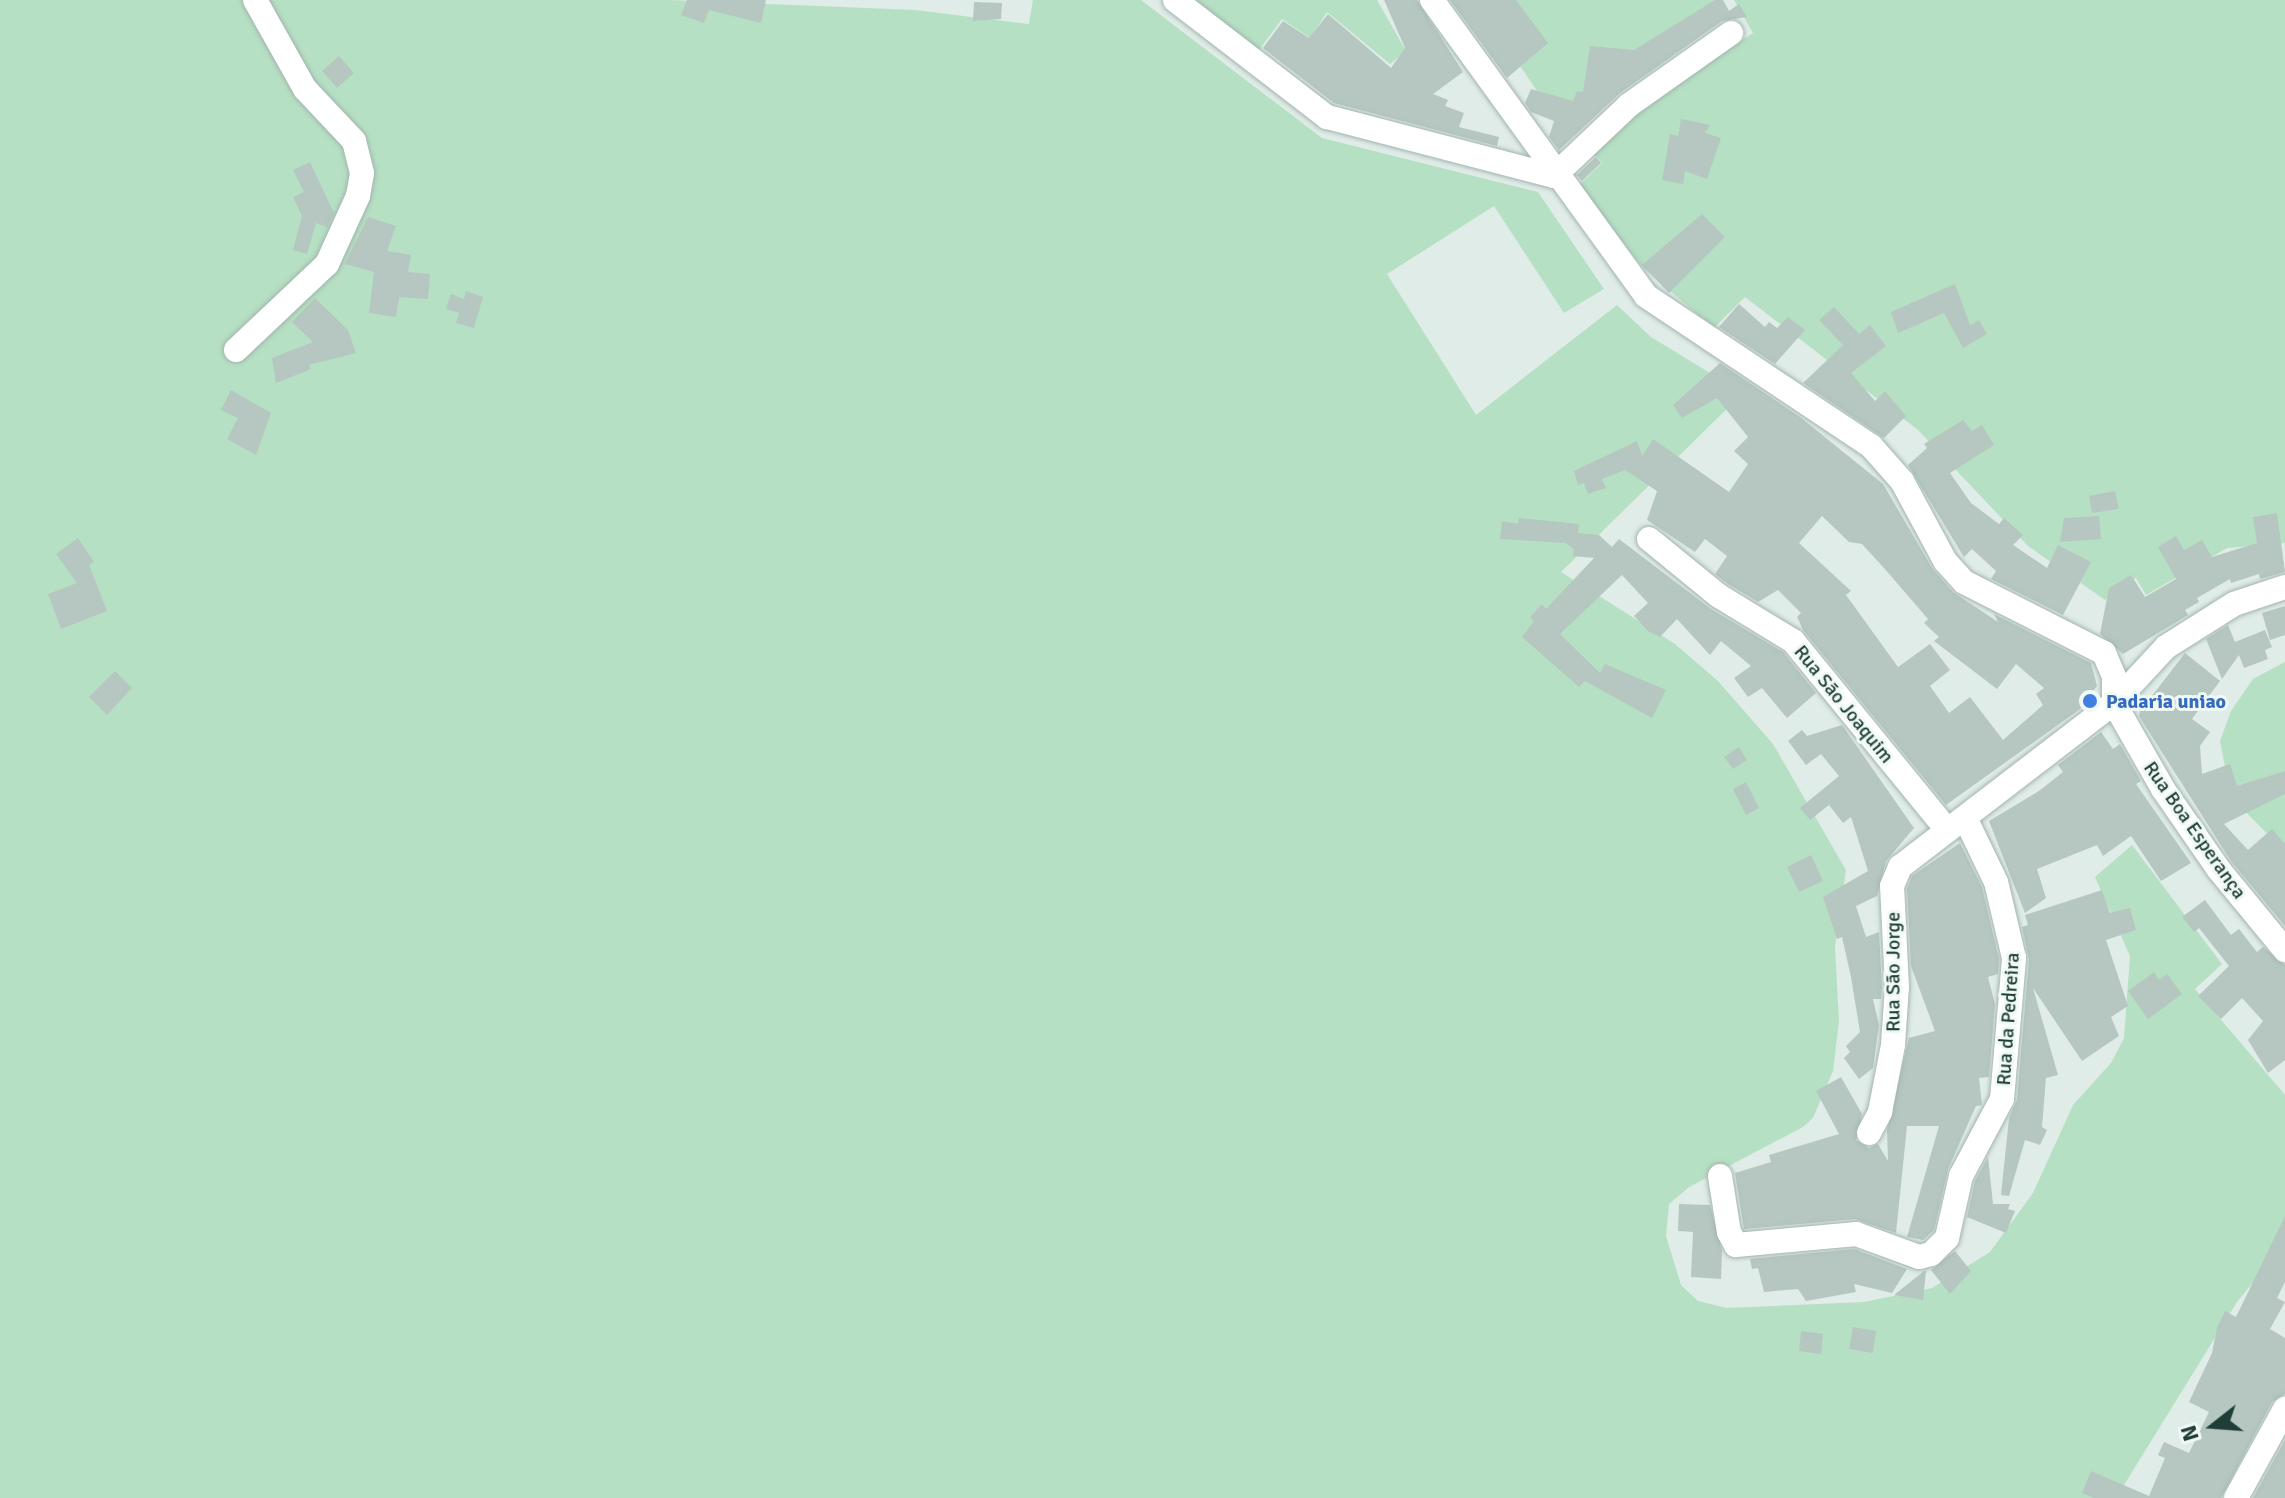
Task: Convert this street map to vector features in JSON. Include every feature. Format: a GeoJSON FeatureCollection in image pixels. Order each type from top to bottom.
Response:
{"type":"FeatureCollection","features":[{"type":"Feature","properties":{"kind":"street"},"geometry":{"type":"LineString","coordinates":[[236,350],[327,264],[342,235],[362,173],[354,141],[305,89],[276,46],[255,0]]}},
{"type":"Feature","properties":{"kind":"street"},"geometry":{"type":"LineString","coordinates":[[1175,0],[1318,112],[1352,126],[1554,176]]}},
{"type":"Feature","properties":{"kind":"street"},"geometry":{"type":"LineString","coordinates":[[1432,0],[1554,176],[1657,306],[1883,459],[1902,481],[1945,561],[1964,582],[2104,653],[2114,677],[2114,703]]}},
{"type":"Feature","properties":{"kind":"street"},"geometry":{"type":"LineString","coordinates":[[1554,176],[1629,105],[1731,33]]}},
{"type":"Feature","properties":{"kind":"street","name":"Rua São Joaquim"},"geometry":{"type":"LineString","coordinates":[[1649,539],[1719,596],[1793,641],[1956,824]]}},
{"type":"Feature","properties":{"kind":"street","name":"Rua São Jorge"},"geometry":{"type":"LineString","coordinates":[[1869,1133],[1880,1112],[1893,1045],[1897,987],[1893,902],[1900,867],[2114,703],[2166,647],[2234,604],[2285,587]]}},
{"type":"Feature","properties":{"kind":"street","name":"Rua Boa Esperança"},"geometry":{"type":"LineString","coordinates":[[2114,703],[2163,789],[2219,870],[2285,950]]}},
{"type":"Feature","properties":{"kind":"street","name":"Rua da Pedreira"},"geometry":{"type":"LineString","coordinates":[[1720,1176],[1729,1232],[1741,1246],[1848,1234],[1919,1257],[1931,1254],[1947,1238],[1961,1176],[2002,1099],[2014,958],[1996,882],[1956,824]]}},
{"type":"Feature","properties":{"kind":"street"},"geometry":{"type":"LineString","coordinates":[[2236,1498],[2285,1409]]}},
{"type":"Feature","properties":{"kind":"green space"},"geometry":{"type":"Polygon","coordinates":[[[0,0],[669,0],[915,10],[1029,24],[1033,0],[1141,0],[1322,138],[1538,192],[1604,289],[1564,313],[1494,206],[1387,274],[1476,415],[1617,305],[1651,337],[1743,393],[1561,572],[1675,644],[1718,681],[1773,744],[1846,870],[1835,947],[1839,1021],[1833,1071],[1813,1118],[1803,1127],[1689,1187],[1669,1204],[1666,1236],[1681,1285],[1698,1301],[1727,1308],[1864,1302],[1932,1288],[1990,1252],[2033,1193],[2073,1105],[2111,1063],[2124,1038],[2130,956],[2095,877],[2132,845],[2222,964],[2195,989],[2285,1095],[2285,1243],[2237,1302],[2116,1498],[0,1498],[0,0]]]}},
{"type":"Feature","properties":{"kind":"green space"},"geometry":{"type":"Polygon","coordinates":[[[1190,0],[1377,0],[1406,51],[1390,64],[1327,12],[1310,38],[1282,19],[1256,54],[1190,0]]]}},
{"type":"Feature","properties":{"kind":"green space"},"geometry":{"type":"Polygon","coordinates":[[[1475,0],[1715,0],[1561,126],[1475,0]]]}},
{"type":"Feature","properties":{"kind":"green space"},"geometry":{"type":"Polygon","coordinates":[[[1734,0],[2285,0],[2285,543],[2227,548],[2146,595],[2136,578],[2105,600],[2028,546],[1918,430],[1745,297],[1714,328],[1643,268],[1579,185],[1602,163],[1592,152],[1656,96],[1753,33],[1734,0]]]}},
{"type":"Feature","properties":{"kind":"green space"},"geometry":{"type":"Polygon","coordinates":[[[2285,662],[2285,852],[2244,810],[2226,772],[2220,741],[2231,711],[2253,679],[2285,662]]]}},
{"type":"Feature","properties":{"kind":"building"},"geometry":{"type":"Polygon","coordinates":[[[687,0],[766,0],[761,23],[709,10],[704,23],[681,15],[687,0]]]}},
{"type":"Feature","properties":{"kind":"building"},"geometry":{"type":"Polygon","coordinates":[[[1384,0],[1417,0],[1463,72],[1433,94],[1448,100],[1445,106],[1464,113],[1459,127],[1499,137],[1497,146],[1334,103],[1263,48],[1283,21],[1309,38],[1328,14],[1391,68],[1405,48],[1384,0]]]}},
{"type":"Feature","properties":{"kind":"building"},"geometry":{"type":"Polygon","coordinates":[[[1450,0],[1516,0],[1548,43],[1507,78],[1450,0]]]}},
{"type":"Feature","properties":{"kind":"building"},"geometry":{"type":"Polygon","coordinates":[[[1715,0],[1723,0],[1729,11],[1739,4],[1747,17],[1722,21],[1620,93],[1559,150],[1549,137],[1554,121],[1531,112],[1525,103],[1531,89],[1573,101],[1577,91],[1583,92],[1590,46],[1634,50],[1715,0]]]}},
{"type":"Feature","properties":{"kind":"building"},"geometry":{"type":"Polygon","coordinates":[[[974,2],[1002,3],[1001,19],[973,21],[974,2]]]}},
{"type":"Feature","properties":{"kind":"building"},"geometry":{"type":"Polygon","coordinates":[[[339,56],[354,73],[337,88],[322,71],[339,56]]]}},
{"type":"Feature","properties":{"kind":"building"},"geometry":{"type":"Polygon","coordinates":[[[1681,119],[1710,125],[1705,133],[1721,138],[1707,179],[1685,171],[1683,184],[1662,180],[1670,134],[1678,136],[1681,119]]]}},
{"type":"Feature","properties":{"kind":"building"},"geometry":{"type":"Polygon","coordinates":[[[1596,157],[1601,163],[1582,181],[1577,175],[1596,157]]]}},
{"type":"Feature","properties":{"kind":"building"},"geometry":{"type":"Polygon","coordinates":[[[310,162],[334,213],[327,227],[316,223],[307,254],[293,250],[302,216],[293,197],[304,192],[293,170],[310,162]]]}},
{"type":"Feature","properties":{"kind":"building"},"geometry":{"type":"Polygon","coordinates":[[[1702,214],[1725,237],[1669,293],[1642,265],[1702,214]]]}},
{"type":"Feature","properties":{"kind":"building"},"geometry":{"type":"Polygon","coordinates":[[[368,217],[396,226],[387,251],[411,255],[408,272],[430,274],[428,299],[399,297],[396,317],[369,313],[374,272],[345,264],[368,217]]]}},
{"type":"Feature","properties":{"kind":"building"},"geometry":{"type":"Polygon","coordinates":[[[1955,284],[1970,325],[1979,320],[1987,334],[1963,348],[1944,313],[1898,333],[1891,312],[1955,284]]]}},
{"type":"Feature","properties":{"kind":"building"},"geometry":{"type":"Polygon","coordinates":[[[466,291],[483,297],[474,328],[456,323],[459,313],[446,309],[451,294],[464,299],[466,291]]]}},
{"type":"Feature","properties":{"kind":"building"},"geometry":{"type":"Polygon","coordinates":[[[315,298],[348,330],[356,353],[309,365],[311,369],[276,383],[272,358],[313,342],[292,322],[315,298]]]}},
{"type":"Feature","properties":{"kind":"building"},"geometry":{"type":"Polygon","coordinates":[[[1739,304],[1765,327],[1769,322],[1777,328],[1788,317],[1805,330],[1775,364],[1719,327],[1739,304]]]}},
{"type":"Feature","properties":{"kind":"building"},"geometry":{"type":"Polygon","coordinates":[[[1834,307],[1859,334],[1870,325],[1886,346],[1851,373],[1875,401],[1885,391],[1906,416],[1884,438],[1803,383],[1843,345],[1819,320],[1834,307]]]}},
{"type":"Feature","properties":{"kind":"building"},"geometry":{"type":"Polygon","coordinates":[[[1720,363],[1800,417],[1883,484],[1932,568],[1953,592],[1998,622],[1994,614],[2091,663],[2097,686],[2080,709],[1946,805],[1803,630],[1797,617],[1801,613],[1778,590],[1758,602],[1715,574],[1727,556],[1705,539],[1695,552],[1647,520],[1657,491],[1625,470],[1602,479],[1606,488],[1588,494],[1584,483],[1578,485],[1574,471],[1637,441],[1642,456],[1653,439],[1729,492],[1748,464],[1734,451],[1748,437],[1717,398],[1682,418],[1673,405],[1720,363]],[[1822,516],[1799,543],[1851,591],[1846,595],[1898,667],[1930,644],[1950,670],[1930,686],[1949,713],[1970,697],[2003,740],[2043,705],[2036,694],[2044,688],[2016,664],[1997,689],[1934,641],[1939,637],[1924,623],[1928,619],[1862,544],[1849,542],[1822,516]]]}},
{"type":"Feature","properties":{"kind":"building"},"geometry":{"type":"Polygon","coordinates":[[[231,390],[271,413],[256,455],[227,439],[238,418],[221,410],[231,390]]]}},
{"type":"Feature","properties":{"kind":"building"},"geometry":{"type":"Polygon","coordinates":[[[1963,420],[1972,431],[1982,425],[1994,445],[1950,473],[1971,503],[1999,524],[2004,518],[2023,535],[2013,545],[2047,568],[2058,545],[2091,562],[2063,615],[1991,579],[1996,571],[1972,549],[1964,557],[1908,465],[1927,448],[1924,444],[1963,420]]]}},
{"type":"Feature","properties":{"kind":"building"},"geometry":{"type":"Polygon","coordinates":[[[2115,491],[2119,509],[2092,513],[2089,496],[2115,491]]]}},
{"type":"Feature","properties":{"kind":"building"},"geometry":{"type":"Polygon","coordinates":[[[2277,513],[2285,572],[2260,579],[2259,574],[2231,583],[2230,579],[2197,598],[2199,602],[2185,610],[2188,615],[2123,654],[2100,634],[2109,588],[2131,575],[2145,597],[2176,579],[2158,547],[2176,536],[2184,550],[2202,540],[2212,557],[2257,543],[2253,517],[2277,513]]]}},
{"type":"Feature","properties":{"kind":"building"},"geometry":{"type":"Polygon","coordinates":[[[2099,516],[2101,539],[2060,542],[2064,518],[2099,516]]]}},
{"type":"Feature","properties":{"kind":"building"},"geometry":{"type":"Polygon","coordinates":[[[1519,518],[1579,524],[1578,533],[1599,535],[1612,547],[1619,539],[1711,609],[1783,652],[1816,693],[1787,718],[1762,688],[1748,697],[1734,678],[1751,666],[1721,641],[1710,655],[1677,619],[1660,637],[1648,631],[1634,616],[1648,603],[1622,575],[1560,634],[1600,673],[1605,664],[1666,690],[1652,718],[1585,681],[1579,687],[1522,637],[1534,621],[1530,617],[1542,604],[1546,609],[1594,558],[1573,556],[1574,549],[1565,543],[1500,539],[1502,521],[1518,524],[1519,518]]]}},
{"type":"Feature","properties":{"kind":"building"},"geometry":{"type":"Polygon","coordinates":[[[78,538],[94,562],[89,565],[107,611],[61,629],[48,594],[77,583],[56,554],[78,538]]]}},
{"type":"Feature","properties":{"kind":"building"},"geometry":{"type":"Polygon","coordinates":[[[2285,606],[2285,635],[2270,640],[2262,613],[2285,606]]]}},
{"type":"Feature","properties":{"kind":"building"},"geometry":{"type":"Polygon","coordinates":[[[2228,625],[2235,642],[2265,630],[2272,647],[2265,650],[2268,659],[2244,668],[2239,655],[2222,679],[2206,639],[2228,625]]]}},
{"type":"Feature","properties":{"kind":"building"},"geometry":{"type":"Polygon","coordinates":[[[2185,653],[2220,681],[2192,719],[2210,732],[2200,746],[2202,774],[2230,764],[2237,786],[2285,771],[2285,794],[2224,824],[2248,850],[2272,829],[2285,844],[2285,926],[2231,861],[2139,716],[2143,699],[2148,701],[2185,653]]]}},
{"type":"Feature","properties":{"kind":"building"},"geometry":{"type":"Polygon","coordinates":[[[115,671],[132,688],[107,715],[89,697],[115,671]]]}},
{"type":"Feature","properties":{"kind":"building"},"geometry":{"type":"Polygon","coordinates":[[[1842,725],[1914,828],[1886,861],[1877,896],[1856,906],[1866,937],[1879,932],[1882,987],[1881,999],[1873,999],[1879,1025],[1873,1068],[1859,1079],[1844,1058],[1850,1052],[1846,1046],[1860,1032],[1851,977],[1842,937],[1837,939],[1823,897],[1868,871],[1851,817],[1843,823],[1829,805],[1810,820],[1800,808],[1839,776],[1821,754],[1806,765],[1788,741],[1802,730],[1807,736],[1842,725]]]}},
{"type":"Feature","properties":{"kind":"building"},"geometry":{"type":"Polygon","coordinates":[[[2101,732],[2113,749],[2120,744],[2141,781],[2136,784],[2191,863],[2161,881],[2131,836],[2103,856],[2097,845],[2037,869],[2046,898],[2025,913],[1989,821],[2039,791],[2063,772],[2058,765],[2101,732]]]}},
{"type":"Feature","properties":{"kind":"building"},"geometry":{"type":"Polygon","coordinates":[[[1739,747],[1747,760],[1733,769],[1724,757],[1739,747]]]}},
{"type":"Feature","properties":{"kind":"building"},"geometry":{"type":"Polygon","coordinates":[[[1746,782],[1759,808],[1746,815],[1733,789],[1746,782]]]}},
{"type":"Feature","properties":{"kind":"building"},"geometry":{"type":"Polygon","coordinates":[[[1960,843],[1982,887],[1999,959],[1998,974],[1988,977],[1995,1004],[1989,1077],[1979,1078],[1982,1105],[1976,1106],[1948,1169],[1934,1230],[1923,1240],[1907,1237],[1939,1126],[1907,1126],[1896,1233],[1855,1219],[1744,1229],[1735,1173],[1771,1162],[1769,1155],[1839,1134],[1816,1091],[1841,1077],[1862,1114],[1856,1140],[1869,1148],[1878,1144],[1888,1161],[1887,1130],[1909,1038],[1935,1031],[1911,966],[1907,889],[1912,876],[1960,843]]]}},
{"type":"Feature","properties":{"kind":"building"},"geometry":{"type":"Polygon","coordinates":[[[1811,855],[1823,881],[1799,892],[1787,867],[1811,855]]]}},
{"type":"Feature","properties":{"kind":"building"},"geometry":{"type":"Polygon","coordinates":[[[2102,890],[2110,913],[2130,908],[2136,930],[2106,940],[2128,1006],[2111,1017],[2119,1036],[2082,1061],[2033,988],[2058,1075],[2046,1078],[2042,1127],[2047,1130],[2040,1145],[2025,1140],[2009,1196],[2001,1195],[2009,1118],[2017,1100],[2029,959],[2022,927],[2028,925],[2025,915],[2102,890]]]}},
{"type":"Feature","properties":{"kind":"building"},"geometry":{"type":"Polygon","coordinates":[[[2205,900],[2231,935],[2239,929],[2257,952],[2263,947],[2285,965],[2285,1060],[2268,1073],[2248,1040],[2263,1021],[2242,998],[2221,1019],[2198,996],[2229,966],[2199,928],[2194,932],[2182,917],[2205,900]]]}},
{"type":"Feature","properties":{"kind":"building"},"geometry":{"type":"Polygon","coordinates":[[[2154,972],[2159,980],[2167,974],[2182,994],[2148,1019],[2128,991],[2154,972]]]}},
{"type":"Feature","properties":{"kind":"building"},"geometry":{"type":"Polygon","coordinates":[[[1988,1157],[1993,1204],[2010,1204],[2008,1209],[2015,1211],[2006,1233],[1967,1217],[1975,1181],[1988,1157]]]}},
{"type":"Feature","properties":{"kind":"building"},"geometry":{"type":"Polygon","coordinates":[[[1679,1204],[1710,1205],[1722,1251],[1721,1279],[1691,1277],[1693,1232],[1678,1231],[1679,1204]]]}},
{"type":"Feature","properties":{"kind":"building"},"geometry":{"type":"Polygon","coordinates":[[[2285,1216],[2285,1282],[2277,1298],[2285,1302],[2270,1329],[2285,1338],[2285,1394],[2272,1402],[2221,1498],[2094,1498],[2082,1493],[2091,1471],[2149,1496],[2165,1458],[2158,1455],[2164,1442],[2189,1453],[2209,1412],[2189,1402],[2212,1353],[2217,1328],[2225,1311],[2236,1317],[2285,1216]]]}},
{"type":"Feature","properties":{"kind":"building"},"geometry":{"type":"Polygon","coordinates":[[[1854,1249],[1907,1269],[1892,1293],[1854,1284],[1856,1292],[1806,1301],[1798,1289],[1764,1292],[1758,1268],[1752,1269],[1750,1259],[1854,1249]]]}},
{"type":"Feature","properties":{"kind":"building"},"geometry":{"type":"Polygon","coordinates":[[[1955,1251],[1971,1271],[1950,1294],[1931,1270],[1955,1251]]]}},
{"type":"Feature","properties":{"kind":"building"},"geometry":{"type":"Polygon","coordinates":[[[1924,1271],[1923,1300],[1894,1295],[1924,1271]]]}},
{"type":"Feature","properties":{"kind":"building"},"geometry":{"type":"Polygon","coordinates":[[[1853,1327],[1876,1331],[1873,1353],[1849,1349],[1853,1327]]]}},
{"type":"Feature","properties":{"kind":"building"},"geometry":{"type":"Polygon","coordinates":[[[1801,1331],[1823,1334],[1821,1354],[1799,1351],[1801,1331]]]}},
{"type":"Feature","properties":{"kind":"building"},"geometry":{"type":"Polygon","coordinates":[[[2285,1440],[2285,1498],[2253,1498],[2285,1440]]]}},
{"type":"Feature","properties":{"kind":"place","name":"Padaria uniao"},"geometry":{"type":"Point","coordinates":[2090,701]}}]}
